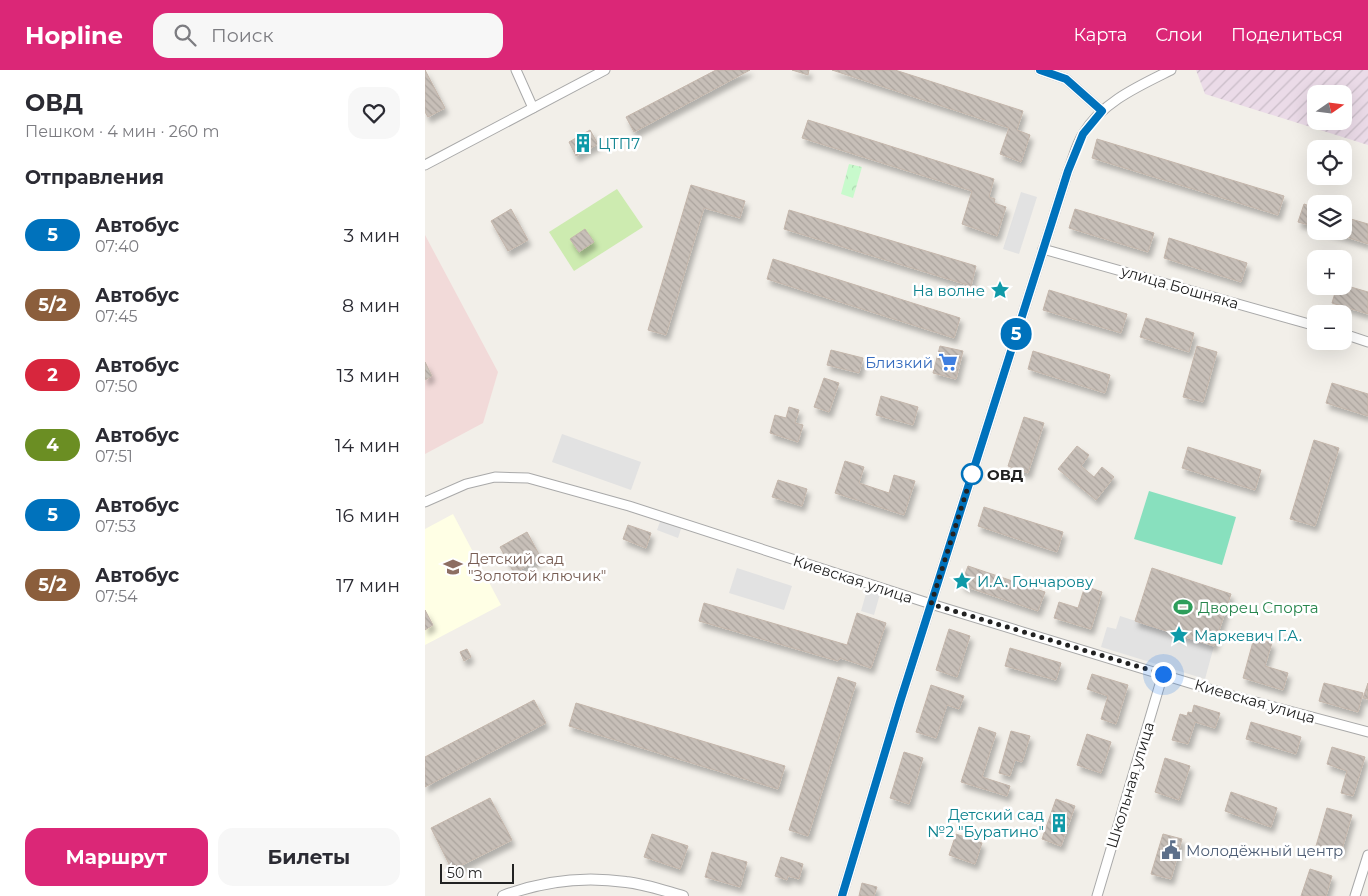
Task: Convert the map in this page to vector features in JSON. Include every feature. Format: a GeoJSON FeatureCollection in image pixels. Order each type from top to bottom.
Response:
{"type":"FeatureCollection","features":[{"type":"Feature","properties":{"kind":"street"},"geometry":{"type":"LineString","coordinates":[[516,70],[533,108]]}},
{"type":"Feature","properties":{"kind":"street"},"geometry":{"type":"LineString","coordinates":[[425,165],[605,70]]}},
{"type":"Feature","properties":{"kind":"street"},"geometry":{"type":"LineString","coordinates":[[1040,70],[1066,79],[1102,111]]}},
{"type":"Feature","properties":{"kind":"street"},"geometry":{"type":"LineString","coordinates":[[842,896],[931,604],[1068,171],[1083,134],[1102,111],[1131,91],[1171,70]]}},
{"type":"Feature","properties":{"kind":"street","name":"улица Бошняка"},"geometry":{"type":"LineString","coordinates":[[1043,249],[1307,323]]}},
{"type":"Feature","properties":{"kind":"street"},"geometry":{"type":"LineString","coordinates":[[1352,337],[1368,342]]}},
{"type":"Feature","properties":{"kind":"street","name":"Киевская улица"},"geometry":{"type":"LineString","coordinates":[[425,502],[466,484],[495,477],[528,478],[629,506],[931,604],[1229,695],[1368,732]]}},
{"type":"Feature","properties":{"kind":"street","name":"Школьная улица"},"geometry":{"type":"LineString","coordinates":[[1097,896],[1163,674]]}},
{"type":"Feature","properties":{"kind":"street"},"geometry":{"type":"LineString","coordinates":[[1355,896],[1368,855]]}},
{"type":"Feature","properties":{"kind":"street"},"geometry":{"type":"LineString","coordinates":[[503,896],[519,890],[556,882],[594,879],[628,882],[683,896]]}},
{"type":"Feature","properties":{"kind":"shaded area"},"geometry":{"type":"Polygon","coordinates":[[[1196,70],[1368,70],[1368,145],[1320,130],[1353,130],[1353,85],[1307,85],[1307,126],[1205,94],[1196,70]]]}},
{"type":"Feature","properties":{"kind":"shaded area"},"geometry":{"type":"Polygon","coordinates":[[[1021,192],[1037,197],[1019,254],[1003,249],[1021,192]]]}},
{"type":"Feature","properties":{"kind":"shaded area"},"geometry":{"type":"Polygon","coordinates":[[[425,235],[498,372],[483,423],[425,454],[425,235]]]}},
{"type":"Feature","properties":{"kind":"shaded area"},"geometry":{"type":"Polygon","coordinates":[[[562,434],[641,462],[631,490],[552,462],[562,434]]]}},
{"type":"Feature","properties":{"kind":"shaded area","name":"Детский сад \"Золотой ключик\""},"geometry":{"type":"Polygon","coordinates":[[[453,514],[501,605],[425,645],[425,529],[453,514]]]}},
{"type":"Feature","properties":{"kind":"shaded area"},"geometry":{"type":"Polygon","coordinates":[[[661,519],[682,526],[678,538],[657,530],[661,519]]]}},
{"type":"Feature","properties":{"kind":"shaded area"},"geometry":{"type":"Polygon","coordinates":[[[737,568],[792,586],[784,610],[729,593],[737,568]]]}},
{"type":"Feature","properties":{"kind":"shaded area"},"geometry":{"type":"Polygon","coordinates":[[[867,590],[880,594],[874,615],[861,611],[867,590]]]}},
{"type":"Feature","properties":{"kind":"shaded area"},"geometry":{"type":"Polygon","coordinates":[[[1120,616],[1214,646],[1205,679],[1101,647],[1107,627],[1116,629],[1120,616]]]}},
{"type":"Feature","properties":{"kind":"green space"},"geometry":{"type":"Polygon","coordinates":[[[849,164],[862,167],[853,198],[841,194],[849,164]]]}},
{"type":"Feature","properties":{"kind":"green space"},"geometry":{"type":"Polygon","coordinates":[[[617,189],[643,227],[574,271],[549,232],[617,189]]]}},
{"type":"Feature","properties":{"kind":"green space"},"geometry":{"type":"Polygon","coordinates":[[[1149,491],[1236,517],[1222,565],[1134,539],[1149,491]]]}},
{"type":"Feature","properties":{"kind":"building"},"geometry":{"type":"Polygon","coordinates":[[[425,70],[445,108],[428,117],[425,112],[425,70]]]}},
{"type":"Feature","properties":{"kind":"building"},"geometry":{"type":"Polygon","coordinates":[[[716,70],[750,70],[634,132],[626,117],[716,70]]]}},
{"type":"Feature","properties":{"kind":"building"},"geometry":{"type":"Polygon","coordinates":[[[792,70],[809,70],[808,75],[792,70]]]}},
{"type":"Feature","properties":{"kind":"building"},"geometry":{"type":"Polygon","coordinates":[[[832,70],[895,70],[1023,111],[1017,130],[1030,135],[1021,162],[1000,154],[1009,128],[832,70]]]}},
{"type":"Feature","properties":{"kind":"building"},"geometry":{"type":"Polygon","coordinates":[[[808,120],[994,179],[989,197],[995,199],[994,203],[1006,207],[997,236],[962,224],[972,191],[802,138],[808,120]]]}},
{"type":"Feature","properties":{"kind":"building","name":"ЦТП7"},"geometry":{"type":"Polygon","coordinates":[[[590,130],[598,144],[576,156],[569,142],[590,130]]]}},
{"type":"Feature","properties":{"kind":"building"},"geometry":{"type":"Polygon","coordinates":[[[1097,139],[1284,196],[1278,215],[1092,158],[1097,139]]]}},
{"type":"Feature","properties":{"kind":"building"},"geometry":{"type":"Polygon","coordinates":[[[691,185],[745,201],[740,218],[704,208],[666,335],[648,330],[691,185]]]}},
{"type":"Feature","properties":{"kind":"building"},"geometry":{"type":"Polygon","coordinates":[[[1304,204],[1307,205],[1307,224],[1298,222],[1304,204]]]}},
{"type":"Feature","properties":{"kind":"building"},"geometry":{"type":"Polygon","coordinates":[[[511,209],[528,240],[508,251],[491,221],[511,209]]]}},
{"type":"Feature","properties":{"kind":"building"},"geometry":{"type":"Polygon","coordinates":[[[1075,209],[1154,233],[1148,252],[1069,228],[1075,209]]]}},
{"type":"Feature","properties":{"kind":"building"},"geometry":{"type":"Polygon","coordinates":[[[789,210],[976,266],[971,286],[784,229],[789,210]]]}},
{"type":"Feature","properties":{"kind":"building"},"geometry":{"type":"Polygon","coordinates":[[[1352,219],[1368,224],[1368,244],[1352,239],[1352,219]]]}},
{"type":"Feature","properties":{"kind":"building"},"geometry":{"type":"Polygon","coordinates":[[[585,229],[594,242],[579,252],[570,239],[585,229]]]}},
{"type":"Feature","properties":{"kind":"building"},"geometry":{"type":"Polygon","coordinates":[[[1169,238],[1247,263],[1241,282],[1164,258],[1169,238]]]}},
{"type":"Feature","properties":{"kind":"building"},"geometry":{"type":"Polygon","coordinates":[[[773,259],[960,318],[954,338],[767,279],[773,259]]]}},
{"type":"Feature","properties":{"kind":"building"},"geometry":{"type":"Polygon","coordinates":[[[1352,287],[1368,292],[1368,314],[1352,309],[1352,305],[1332,303],[1334,295],[1352,295],[1352,287]]]}},
{"type":"Feature","properties":{"kind":"building"},"geometry":{"type":"Polygon","coordinates":[[[1049,290],[1127,314],[1121,333],[1043,310],[1049,290]]]}},
{"type":"Feature","properties":{"kind":"building"},"geometry":{"type":"Polygon","coordinates":[[[1146,318],[1194,333],[1189,352],[1140,337],[1146,318]]]}},
{"type":"Feature","properties":{"kind":"building","name":"Близкий"},"geometry":{"type":"Polygon","coordinates":[[[940,346],[963,351],[956,379],[933,373],[940,346]]]}},
{"type":"Feature","properties":{"kind":"building"},"geometry":{"type":"Polygon","coordinates":[[[1197,346],[1217,352],[1203,402],[1183,397],[1197,346]]]}},
{"type":"Feature","properties":{"kind":"building"},"geometry":{"type":"Polygon","coordinates":[[[831,350],[863,358],[859,373],[827,365],[831,350]]]}},
{"type":"Feature","properties":{"kind":"building"},"geometry":{"type":"Polygon","coordinates":[[[1033,351],[1110,375],[1105,393],[1028,369],[1033,351]]]}},
{"type":"Feature","properties":{"kind":"building"},"geometry":{"type":"Polygon","coordinates":[[[425,362],[432,376],[425,380],[425,362]]]}},
{"type":"Feature","properties":{"kind":"building"},"geometry":{"type":"Polygon","coordinates":[[[824,378],[839,383],[829,412],[814,407],[824,378]]]}},
{"type":"Feature","properties":{"kind":"building"},"geometry":{"type":"Polygon","coordinates":[[[1332,383],[1368,394],[1368,416],[1326,403],[1332,383]]]}},
{"type":"Feature","properties":{"kind":"building"},"geometry":{"type":"Polygon","coordinates":[[[881,396],[918,407],[913,425],[876,415],[881,396]]]}},
{"type":"Feature","properties":{"kind":"building"},"geometry":{"type":"Polygon","coordinates":[[[789,407],[799,410],[795,423],[803,425],[798,442],[770,433],[775,415],[786,418],[789,407]]]}},
{"type":"Feature","properties":{"kind":"building"},"geometry":{"type":"Polygon","coordinates":[[[1024,417],[1044,423],[1028,473],[1008,466],[1024,417]]]}},
{"type":"Feature","properties":{"kind":"building"},"geometry":{"type":"Polygon","coordinates":[[[1314,440],[1339,448],[1315,526],[1290,519],[1314,440]]]}},
{"type":"Feature","properties":{"kind":"building"},"geometry":{"type":"Polygon","coordinates":[[[1077,446],[1089,455],[1081,466],[1094,477],[1102,467],[1114,477],[1096,500],[1058,469],[1077,446]]]}},
{"type":"Feature","properties":{"kind":"building"},"geometry":{"type":"Polygon","coordinates":[[[1188,447],[1261,470],[1255,490],[1182,468],[1188,447]]]}},
{"type":"Feature","properties":{"kind":"building"},"geometry":{"type":"Polygon","coordinates":[[[845,461],[864,467],[859,483],[889,493],[894,475],[915,481],[904,515],[835,493],[845,461]]]}},
{"type":"Feature","properties":{"kind":"building"},"geometry":{"type":"Polygon","coordinates":[[[778,480],[807,489],[802,506],[772,497],[778,480]]]}},
{"type":"Feature","properties":{"kind":"building"},"geometry":{"type":"Polygon","coordinates":[[[984,507],[1063,532],[1057,552],[978,526],[984,507]]]}},
{"type":"Feature","properties":{"kind":"building"},"geometry":{"type":"Polygon","coordinates":[[[628,525],[651,533],[646,548],[623,539],[628,525]]]}},
{"type":"Feature","properties":{"kind":"building"},"geometry":{"type":"Polygon","coordinates":[[[527,532],[541,558],[514,573],[500,547],[527,532]]]}},
{"type":"Feature","properties":{"kind":"building"},"geometry":{"type":"Polygon","coordinates":[[[968,566],[1045,592],[1038,611],[961,585],[968,566]]]}},
{"type":"Feature","properties":{"kind":"building","name":"Дворец Спорта"},"geometry":{"type":"Polygon","coordinates":[[[1152,568],[1231,594],[1214,646],[1135,621],[1152,568]]]}},
{"type":"Feature","properties":{"kind":"building"},"geometry":{"type":"Polygon","coordinates":[[[1085,586],[1102,592],[1091,629],[1054,618],[1059,602],[1078,608],[1085,586]]]}},
{"type":"Feature","properties":{"kind":"building"},"geometry":{"type":"Polygon","coordinates":[[[704,603],[847,645],[857,613],[886,623],[871,668],[840,658],[838,661],[699,621],[704,603]]]}},
{"type":"Feature","properties":{"kind":"building"},"geometry":{"type":"Polygon","coordinates":[[[425,610],[433,625],[425,630],[425,610]]]}},
{"type":"Feature","properties":{"kind":"building"},"geometry":{"type":"Polygon","coordinates":[[[949,629],[970,636],[957,677],[936,670],[949,629]]]}},
{"type":"Feature","properties":{"kind":"building"},"geometry":{"type":"Polygon","coordinates":[[[1254,638],[1272,643],[1265,666],[1288,673],[1283,690],[1243,678],[1254,638]]]}},
{"type":"Feature","properties":{"kind":"building"},"geometry":{"type":"Polygon","coordinates":[[[1010,648],[1061,663],[1056,680],[1005,666],[1010,648]]]}},
{"type":"Feature","properties":{"kind":"building"},"geometry":{"type":"Polygon","coordinates":[[[467,649],[471,657],[464,661],[460,652],[467,649]]]}},
{"type":"Feature","properties":{"kind":"building"},"geometry":{"type":"Polygon","coordinates":[[[1092,674],[1128,685],[1116,724],[1101,719],[1108,696],[1087,689],[1092,674]]]}},
{"type":"Feature","properties":{"kind":"building"},"geometry":{"type":"Polygon","coordinates":[[[838,677],[856,683],[808,836],[789,830],[838,677]]]}},
{"type":"Feature","properties":{"kind":"building"},"geometry":{"type":"Polygon","coordinates":[[[1324,683],[1363,693],[1358,712],[1319,701],[1324,683]]]}},
{"type":"Feature","properties":{"kind":"building"},"geometry":{"type":"Polygon","coordinates":[[[1368,683],[1368,699],[1363,698],[1368,683]]]}},
{"type":"Feature","properties":{"kind":"building"},"geometry":{"type":"Polygon","coordinates":[[[931,685],[964,696],[959,709],[947,705],[936,738],[916,732],[931,685]]]}},
{"type":"Feature","properties":{"kind":"building"},"geometry":{"type":"Polygon","coordinates":[[[534,700],[546,723],[425,787],[425,757],[534,700]]]}},
{"type":"Feature","properties":{"kind":"building"},"geometry":{"type":"Polygon","coordinates":[[[576,703],[785,766],[778,789],[569,726],[576,703]]]}},
{"type":"Feature","properties":{"kind":"building"},"geometry":{"type":"Polygon","coordinates":[[[1194,705],[1220,713],[1215,728],[1195,722],[1188,744],[1172,740],[1180,714],[1187,716],[1188,712],[1192,713],[1194,705]]]}},
{"type":"Feature","properties":{"kind":"building"},"geometry":{"type":"Polygon","coordinates":[[[1251,722],[1301,737],[1296,754],[1246,739],[1251,722]]]}},
{"type":"Feature","properties":{"kind":"building"},"geometry":{"type":"Polygon","coordinates":[[[979,727],[996,733],[982,777],[1010,786],[1007,796],[961,782],[979,727]]]}},
{"type":"Feature","properties":{"kind":"building"},"geometry":{"type":"Polygon","coordinates":[[[1011,731],[1030,736],[1022,762],[1015,760],[1010,776],[999,773],[1011,731]]]}},
{"type":"Feature","properties":{"kind":"building"},"geometry":{"type":"Polygon","coordinates":[[[1087,734],[1111,742],[1101,773],[1077,765],[1087,734]]]}},
{"type":"Feature","properties":{"kind":"building"},"geometry":{"type":"Polygon","coordinates":[[[1332,747],[1365,757],[1353,796],[1341,793],[1347,771],[1327,764],[1332,747]]]}},
{"type":"Feature","properties":{"kind":"building"},"geometry":{"type":"Polygon","coordinates":[[[904,752],[923,758],[909,804],[890,798],[904,752]]]}},
{"type":"Feature","properties":{"kind":"building"},"geometry":{"type":"Polygon","coordinates":[[[1165,758],[1190,766],[1179,800],[1155,792],[1165,758]]]}},
{"type":"Feature","properties":{"kind":"building"},"geometry":{"type":"Polygon","coordinates":[[[1231,792],[1277,808],[1271,827],[1225,811],[1231,792]]]}},
{"type":"Feature","properties":{"kind":"building"},"geometry":{"type":"Polygon","coordinates":[[[490,798],[512,840],[452,870],[431,828],[490,798]]]}},
{"type":"Feature","properties":{"kind":"building","name":"Детский сад №2 \"Буратино\""},"geometry":{"type":"Polygon","coordinates":[[[1056,799],[1075,806],[1061,846],[1042,839],[1056,799]]]}},
{"type":"Feature","properties":{"kind":"building"},"geometry":{"type":"Polygon","coordinates":[[[1327,808],[1352,815],[1341,853],[1316,846],[1327,808]]]}},
{"type":"Feature","properties":{"kind":"building"},"geometry":{"type":"Polygon","coordinates":[[[652,834],[688,846],[680,869],[644,857],[652,834]]]}},
{"type":"Feature","properties":{"kind":"building"},"geometry":{"type":"Polygon","coordinates":[[[956,834],[982,843],[975,864],[949,855],[956,834]]]}},
{"type":"Feature","properties":{"kind":"building"},"geometry":{"type":"Polygon","coordinates":[[[1163,834],[1182,839],[1171,879],[1151,874],[1163,834]]]}},
{"type":"Feature","properties":{"kind":"building"},"geometry":{"type":"Polygon","coordinates":[[[712,852],[747,862],[740,887],[705,877],[712,852]]]}},
{"type":"Feature","properties":{"kind":"building"},"geometry":{"type":"Polygon","coordinates":[[[781,857],[803,864],[799,879],[788,876],[787,880],[775,876],[781,857]]]}},
{"type":"Feature","properties":{"kind":"building"},"geometry":{"type":"Polygon","coordinates":[[[1310,869],[1332,876],[1326,896],[1301,896],[1310,869]]]}},
{"type":"Feature","properties":{"kind":"building"},"geometry":{"type":"Polygon","coordinates":[[[862,883],[877,887],[874,896],[859,896],[862,883]]]}},
{"type":"Feature","properties":{"kind":"bus line","name":"5"},"geometry":{"type":"LineString","coordinates":[[842,896],[900,702],[1068,171],[1083,134],[1102,111],[1066,79],[1040,70]]}},
{"type":"Feature","properties":{"kind":"place","name":"ЦТП7"},"geometry":{"type":"Point","coordinates":[583,143]}},
{"type":"Feature","properties":{"kind":"place","name":"На волне"},"geometry":{"type":"Point","coordinates":[1000,290]}},
{"type":"Feature","properties":{"kind":"place","name":"Близкий"},"geometry":{"type":"Point","coordinates":[948,362]}},
{"type":"Feature","properties":{"kind":"place","name":"ОВД"},"geometry":{"type":"Point","coordinates":[972,474]}},
{"type":"Feature","properties":{"kind":"place","name":"Детский сад \"Золотой ключик\""},"geometry":{"type":"Point","coordinates":[453,567]}},
{"type":"Feature","properties":{"kind":"place","name":"И.А. Гончарову"},"geometry":{"type":"Point","coordinates":[962,581]}},
{"type":"Feature","properties":{"kind":"place","name":"Дворец Спорта"},"geometry":{"type":"Point","coordinates":[1183,607]}},
{"type":"Feature","properties":{"kind":"place","name":"Маркевич Г.А."},"geometry":{"type":"Point","coordinates":[1179,635]}},
{"type":"Feature","properties":{"kind":"place","name":"Детский сад №2 \"Буратино\""},"geometry":{"type":"Point","coordinates":[1059,823]}},
{"type":"Feature","properties":{"kind":"place","name":"Молодёжный центр"},"geometry":{"type":"Point","coordinates":[1171,850]}},
{"type":"Feature","properties":{"kind":"route"},"geometry":{"type":"LineString","coordinates":[[972,474],[931,604],[1163,674]]}}]}
